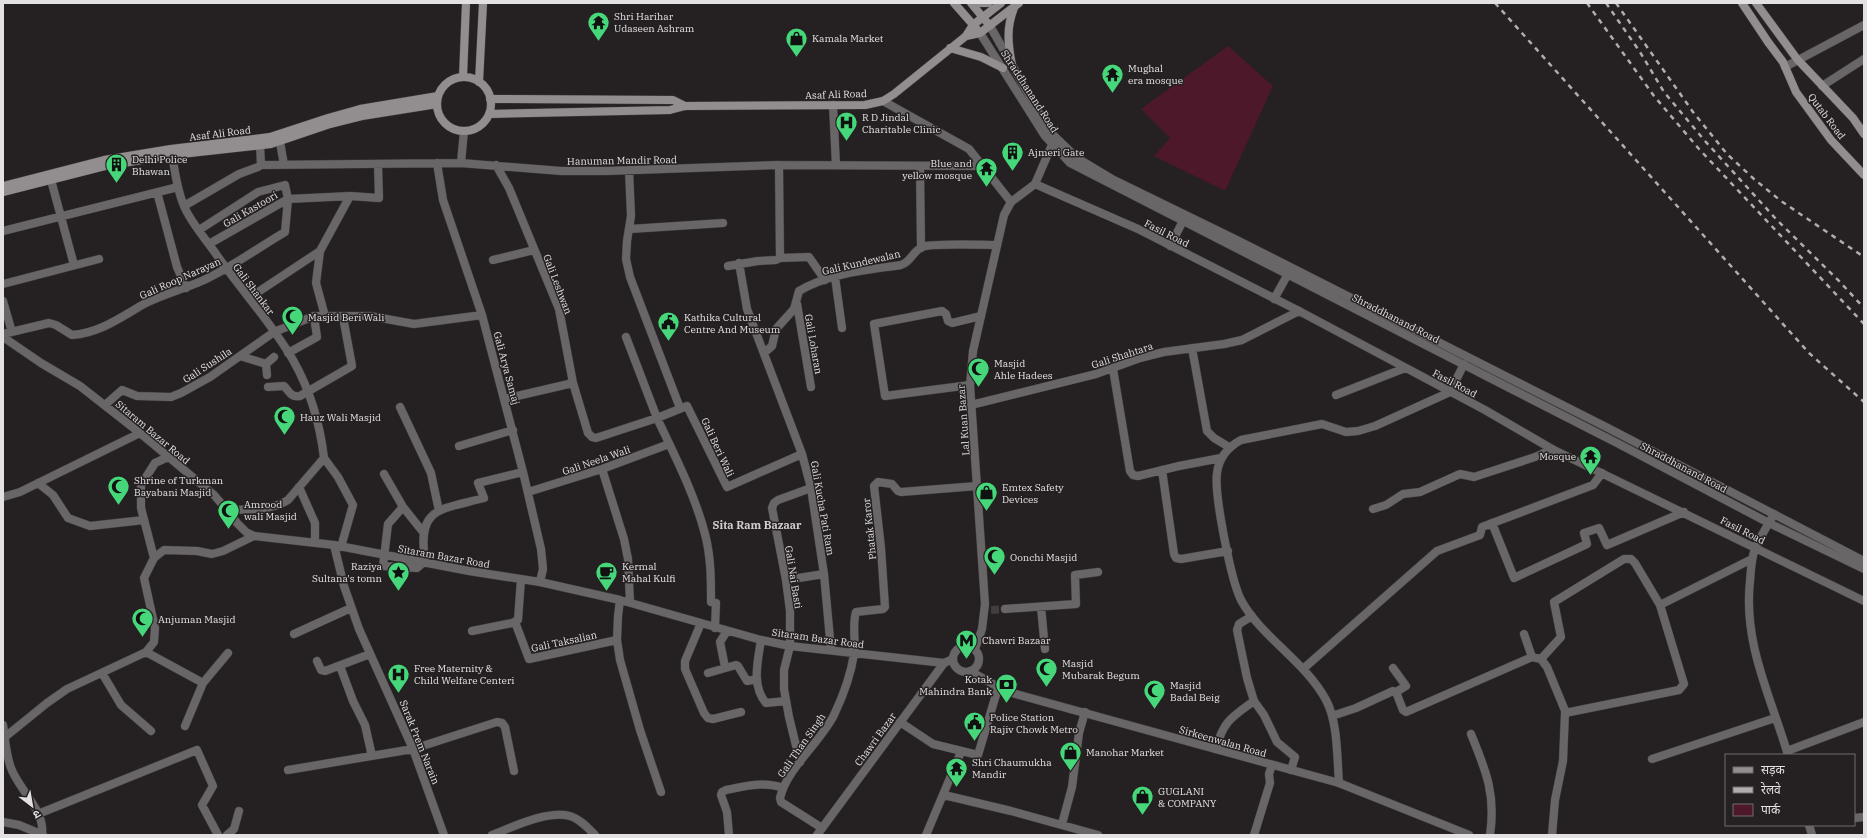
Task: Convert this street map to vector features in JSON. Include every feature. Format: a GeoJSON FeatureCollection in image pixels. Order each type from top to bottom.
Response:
{"type":"FeatureCollection","features":[{"type":"Feature","properties":{"kind":"main road"},"geometry":{"type":"LineString","coordinates":[[463,77],[466,3]]}},
{"type":"Feature","properties":{"kind":"main road"},"geometry":{"type":"LineString","coordinates":[[479,82],[483,3]]}},
{"type":"Feature","properties":{"kind":"main road","name":"Shraddhanand Road"},"geometry":{"type":"LineString","coordinates":[[954,3],[980,33]]}},
{"type":"Feature","properties":{"kind":"main road"},"geometry":{"type":"LineString","coordinates":[[971,3],[990,26]]}},
{"type":"Feature","properties":{"kind":"main road"},"geometry":{"type":"LineString","coordinates":[[980,3],[988,3]]}},
{"type":"Feature","properties":{"kind":"main road"},"geometry":{"type":"LineString","coordinates":[[966,36],[973,25],[1001,3]]}},
{"type":"Feature","properties":{"kind":"main road"},"geometry":{"type":"LineString","coordinates":[[1744,6],[1756,4]]}},
{"type":"Feature","properties":{"kind":"main road","name":"Qutab Road"},"geometry":{"type":"LineString","coordinates":[[1756,4],[1797,59],[1853,118],[1864,134]]}},
{"type":"Feature","properties":{"kind":"main road"},"geometry":{"type":"LineString","coordinates":[[966,36],[980,33],[1017,5]]}},
{"type":"Feature","properties":{"kind":"main road"},"geometry":{"type":"LineString","coordinates":[[1012,65],[1008,45],[1008,28],[1017,5]]}},
{"type":"Feature","properties":{"kind":"main road","name":"Qutab Road"},"geometry":{"type":"LineString","coordinates":[[1744,6],[1784,64],[1796,92],[1831,140],[1864,175]]}},
{"type":"Feature","properties":{"kind":"main road","name":"Asaf Ali Road"},"geometry":{"type":"LineString","coordinates":[[489,114],[670,110],[685,106],[865,105],[883,101],[894,94],[966,36]]}},
{"type":"Feature","properties":{"kind":"main road"},"geometry":{"type":"LineString","coordinates":[[950,48],[981,57],[1002,68]]}},
{"type":"Feature","properties":{"kind":"main road"},"geometry":{"type":"LineString","coordinates":[[463,77],[471,78],[479,82],[488,92],[490,99],[489,114],[479,126],[464,131],[448,126],[438,112],[438,100],[448,83],[463,77]]}},
{"type":"Feature","properties":{"kind":"main road","name":"Asaf Ali Road"},"geometry":{"type":"LineString","coordinates":[[490,99],[673,100],[685,106]]}},
{"type":"Feature","properties":{"kind":"main road","name":"Asaf Ali Road"},"geometry":{"type":"LineString","coordinates":[[3,192],[105,166],[172,155],[280,142],[330,124],[438,100]]}},
{"type":"Feature","properties":{"kind":"main road","name":"Asaf Ali Road"},"geometry":{"type":"LineString","coordinates":[[3,186],[104,160],[171,149],[270,138],[328,118],[360,109],[438,100]]}},
{"type":"Feature","properties":{"kind":"street"},"geometry":{"type":"LineString","coordinates":[[1784,64],[1797,59],[1864,25]]}},
{"type":"Feature","properties":{"kind":"street","name":"Shraddhanand Road"},"geometry":{"type":"LineString","coordinates":[[990,26],[1054,140],[1070,163],[1464,364],[1769,523],[1864,569]]}},
{"type":"Feature","properties":{"kind":"street","name":"Shraddhanand Road"},"geometry":{"type":"LineString","coordinates":[[980,33],[1042,132],[1077,158],[1112,179],[1237,240],[1659,454],[1864,561]]}},
{"type":"Feature","properties":{"kind":"street"},"geometry":{"type":"LineString","coordinates":[[1822,86],[1864,59]]}},
{"type":"Feature","properties":{"kind":"street"},"geometry":{"type":"LineString","coordinates":[[883,101],[970,149],[1011,202]]}},
{"type":"Feature","properties":{"kind":"street"},"geometry":{"type":"LineString","coordinates":[[833,105],[836,165]]}},
{"type":"Feature","properties":{"kind":"street"},"geometry":{"type":"LineString","coordinates":[[461,163],[464,131]]}},
{"type":"Feature","properties":{"kind":"street"},"geometry":{"type":"LineString","coordinates":[[1035,184],[1054,140]]}},
{"type":"Feature","properties":{"kind":"street"},"geometry":{"type":"LineString","coordinates":[[280,142],[284,165]]}},
{"type":"Feature","properties":{"kind":"street"},"geometry":{"type":"LineString","coordinates":[[260,145],[260,166]]}},
{"type":"Feature","properties":{"kind":"street","name":"Gali Shankar"},"geometry":{"type":"LineString","coordinates":[[172,155],[178,187],[184,206],[226,269],[288,352],[308,392],[321,431],[324,458]]}},
{"type":"Feature","properties":{"kind":"street","name":"Gali Arya Samaj"},"geometry":{"type":"LineString","coordinates":[[437,163],[443,200],[482,315],[513,430],[541,549],[543,569],[540,582]]}},
{"type":"Feature","properties":{"kind":"street","name":"Hanuman Mandir Road"},"geometry":{"type":"LineString","coordinates":[[184,206],[239,174],[260,166],[461,163],[561,171],[779,165],[984,166]]}},
{"type":"Feature","properties":{"kind":"street","name":"Gali Kastoori"},"geometry":{"type":"LineString","coordinates":[[209,244],[288,199],[350,196],[379,198],[378,164]]}},
{"type":"Feature","properties":{"kind":"street","name":"Gali Leshwan"},"geometry":{"type":"LineString","coordinates":[[496,165],[509,188],[559,309],[573,383],[588,433],[592,438],[596,438],[657,418]]}},
{"type":"Feature","properties":{"kind":"street"},"geometry":{"type":"LineString","coordinates":[[779,165],[780,258]]}},
{"type":"Feature","properties":{"kind":"street"},"geometry":{"type":"LineString","coordinates":[[920,166],[920,248],[926,246],[997,245]]}},
{"type":"Feature","properties":{"kind":"street"},"geometry":{"type":"LineString","coordinates":[[629,170],[632,202],[626,259],[630,277],[684,407],[657,418]]}},
{"type":"Feature","properties":{"kind":"street"},"geometry":{"type":"LineString","coordinates":[[51,180],[74,265]]}},
{"type":"Feature","properties":{"kind":"street","name":"Lal Kuan Bazar"},"geometry":{"type":"LineString","coordinates":[[975,650],[988,610],[971,405],[970,385],[973,351],[1004,215],[1011,202],[1035,184]]}},
{"type":"Feature","properties":{"kind":"street","name":"Fasil Road"},"geometry":{"type":"LineString","coordinates":[[1035,184],[1138,229],[1298,311],[1450,392],[1552,449],[1864,601]]}},
{"type":"Feature","properties":{"kind":"street"},"geometry":{"type":"LineString","coordinates":[[199,230],[258,192],[285,185],[288,199]]}},
{"type":"Feature","properties":{"kind":"street"},"geometry":{"type":"LineString","coordinates":[[3,230],[178,187]]}},
{"type":"Feature","properties":{"kind":"street"},"geometry":{"type":"LineString","coordinates":[[157,192],[177,267],[186,288]]}},
{"type":"Feature","properties":{"kind":"street"},"geometry":{"type":"LineString","coordinates":[[325,316],[316,283],[320,251],[350,196]]}},
{"type":"Feature","properties":{"kind":"street","name":"Gali Roop Narayan"},"geometry":{"type":"LineString","coordinates":[[3,335],[49,323],[56,325],[72,335],[80,334],[118,320],[151,301],[186,288],[226,269],[285,232],[288,199]]}},
{"type":"Feature","properties":{"kind":"street"},"geometry":{"type":"LineString","coordinates":[[1170,246],[1183,221]]}},
{"type":"Feature","properties":{"kind":"street"},"geometry":{"type":"LineString","coordinates":[[630,229],[723,223]]}},
{"type":"Feature","properties":{"kind":"street","name":"Gali Kundewalan"},"geometry":{"type":"LineString","coordinates":[[764,353],[772,346],[776,329],[796,304],[799,291],[835,277],[859,271],[901,265],[906,263],[914,252],[920,248]]}},
{"type":"Feature","properties":{"kind":"street"},"geometry":{"type":"LineString","coordinates":[[493,260],[534,250]]}},
{"type":"Feature","properties":{"kind":"street"},"geometry":{"type":"LineString","coordinates":[[248,298],[320,251]]}},
{"type":"Feature","properties":{"kind":"street"},"geometry":{"type":"LineString","coordinates":[[728,266],[739,263],[808,256],[824,280]]}},
{"type":"Feature","properties":{"kind":"street"},"geometry":{"type":"LineString","coordinates":[[3,284],[100,259]]}},
{"type":"Feature","properties":{"kind":"street","name":"Gali Kucha Pati Ram"},"geometry":{"type":"LineString","coordinates":[[739,263],[746,309],[802,454],[811,488],[824,574],[831,650]]}},
{"type":"Feature","properties":{"kind":"street"},"geometry":{"type":"LineString","coordinates":[[1274,299],[1288,274]]}},
{"type":"Feature","properties":{"kind":"street"},"geometry":{"type":"LineString","coordinates":[[835,277],[842,328]]}},
{"type":"Feature","properties":{"kind":"street"},"geometry":{"type":"LineString","coordinates":[[3,301],[12,332]]}},
{"type":"Feature","properties":{"kind":"street","name":"Gali Loharan"},"geometry":{"type":"LineString","coordinates":[[796,304],[811,387]]}},
{"type":"Feature","properties":{"kind":"street"},"geometry":{"type":"LineString","coordinates":[[970,385],[885,396],[874,324],[942,311],[946,314],[948,321],[952,323],[981,316]]}},
{"type":"Feature","properties":{"kind":"street","name":"Gali Shahtara"},"geometry":{"type":"LineString","coordinates":[[971,405],[1113,369],[1140,358],[1242,340],[1298,311]]}},
{"type":"Feature","properties":{"kind":"street"},"geometry":{"type":"LineString","coordinates":[[288,352],[317,337],[314,316],[370,316],[414,324],[482,315]]}},
{"type":"Feature","properties":{"kind":"street","name":"Gali Sushila"},"geometry":{"type":"LineString","coordinates":[[105,405],[122,390],[138,396],[162,397],[176,395],[196,386],[274,332],[314,316]]}},
{"type":"Feature","properties":{"kind":"street"},"geometry":{"type":"LineString","coordinates":[[268,387],[284,386],[296,397],[308,392],[352,366],[343,317]]}},
{"type":"Feature","properties":{"kind":"street","name":"Sitaram Bazar Road"},"geometry":{"type":"LineString","coordinates":[[3,335],[41,362],[80,386],[140,433],[214,495],[228,510],[236,523],[246,532],[254,536],[337,546],[384,556],[540,582],[630,602],[715,628],[790,646],[944,663]]}},
{"type":"Feature","properties":{"kind":"street"},"geometry":{"type":"LineString","coordinates":[[626,337],[657,418],[692,497],[705,534],[711,571],[711,602],[716,603],[715,628]]}},
{"type":"Feature","properties":{"kind":"street"},"geometry":{"type":"LineString","coordinates":[[1192,348],[1207,431],[1214,438],[1229,447]]}},
{"type":"Feature","properties":{"kind":"street"},"geometry":{"type":"LineString","coordinates":[[240,356],[266,364]]}},
{"type":"Feature","properties":{"kind":"street"},"geometry":{"type":"LineString","coordinates":[[266,364],[274,357]]}},
{"type":"Feature","properties":{"kind":"street"},"geometry":{"type":"LineString","coordinates":[[266,364],[267,374]]}},
{"type":"Feature","properties":{"kind":"street"},"geometry":{"type":"LineString","coordinates":[[1339,783],[1332,716],[1326,701],[1317,685],[1252,616],[1241,600],[1235,582],[1219,510],[1217,473],[1221,458],[1229,447],[1241,440],[1285,430],[1322,424],[1346,432],[1358,431],[1376,426],[1403,415],[1450,392],[1464,364]]}},
{"type":"Feature","properties":{"kind":"street"},"geometry":{"type":"LineString","coordinates":[[1336,395],[1405,368]]}},
{"type":"Feature","properties":{"kind":"street"},"geometry":{"type":"LineString","coordinates":[[1113,369],[1130,471],[1133,475],[1138,476],[1221,458]]}},
{"type":"Feature","properties":{"kind":"street"},"geometry":{"type":"LineString","coordinates":[[504,399],[573,383]]}},
{"type":"Feature","properties":{"kind":"street"},"geometry":{"type":"LineString","coordinates":[[400,407],[431,473],[439,511]]}},
{"type":"Feature","properties":{"kind":"street","name":"Gali Beri Wali"},"geometry":{"type":"LineString","coordinates":[[684,407],[727,487],[802,454]]}},
{"type":"Feature","properties":{"kind":"street"},"geometry":{"type":"LineString","coordinates":[[459,446],[513,430]]}},
{"type":"Feature","properties":{"kind":"street"},"geometry":{"type":"LineString","coordinates":[[3,497],[38,483],[140,433]]}},
{"type":"Feature","properties":{"kind":"street","name":"Gali Neela Wali"},"geometry":{"type":"LineString","coordinates":[[528,492],[602,469],[669,444]]}},
{"type":"Feature","properties":{"kind":"street"},"geometry":{"type":"LineString","coordinates":[[1373,509],[1386,505],[1403,494],[1420,492],[1460,474],[1474,477],[1535,458],[1552,449]]}},
{"type":"Feature","properties":{"kind":"street"},"geometry":{"type":"LineString","coordinates":[[1654,463],[1659,454]]}},
{"type":"Feature","properties":{"kind":"street"},"geometry":{"type":"LineString","coordinates":[[154,558],[141,508],[141,485],[155,463],[168,457]]}},
{"type":"Feature","properties":{"kind":"street"},"geometry":{"type":"LineString","coordinates":[[228,510],[274,507],[282,504],[324,458],[338,477],[353,505],[337,546]]}},
{"type":"Feature","properties":{"kind":"street"},"geometry":{"type":"LineString","coordinates":[[602,469],[624,539],[628,559],[630,602]]}},
{"type":"Feature","properties":{"kind":"street"},"geometry":{"type":"LineString","coordinates":[[1162,470],[1174,554],[1176,558],[1228,551]]}},
{"type":"Feature","properties":{"kind":"street"},"geometry":{"type":"LineString","coordinates":[[425,562],[423,532],[427,521],[439,511],[484,498],[478,483],[523,472]]}},
{"type":"Feature","properties":{"kind":"street"},"geometry":{"type":"LineString","coordinates":[[1303,669],[1436,551],[1480,535],[1482,527],[1585,489],[1593,485],[1602,473]]}},
{"type":"Feature","properties":{"kind":"street"},"geometry":{"type":"LineString","coordinates":[[384,474],[403,507],[423,532]]}},
{"type":"Feature","properties":{"kind":"street"},"geometry":{"type":"LineString","coordinates":[[38,483],[54,496],[68,518],[90,526],[144,520]]}},
{"type":"Feature","properties":{"kind":"street","name":"Phatak Karor"},"geometry":{"type":"LineString","coordinates":[[854,654],[856,612],[883,609],[885,607],[875,484],[890,483],[901,492],[977,486]]}},
{"type":"Feature","properties":{"kind":"street"},"geometry":{"type":"LineString","coordinates":[[298,487],[315,523],[315,543]]}},
{"type":"Feature","properties":{"kind":"street","name":"Gali Nai Basti"},"geometry":{"type":"LineString","coordinates":[[800,762],[786,701],[784,670],[790,646],[790,612],[786,580],[772,508],[774,503],[778,500],[811,488]]}},
{"type":"Feature","properties":{"kind":"street"},"geometry":{"type":"LineString","coordinates":[[384,556],[388,524],[403,507]]}},
{"type":"Feature","properties":{"kind":"street"},"geometry":{"type":"LineString","coordinates":[[1492,523],[1514,578],[1587,544],[1584,533],[1599,528],[1607,545],[1684,512]]}},
{"type":"Feature","properties":{"kind":"street"},"geometry":{"type":"LineString","coordinates":[[1774,514],[1755,548],[1752,559],[1749,590],[1750,632],[1757,663],[1788,753],[1864,722]]}},
{"type":"Feature","properties":{"kind":"street"},"geometry":{"type":"LineString","coordinates":[[5,737],[67,689],[146,652],[154,642],[155,628],[144,578],[154,558],[164,550],[184,550],[212,554],[223,551],[254,536]]}},
{"type":"Feature","properties":{"kind":"street","name":"Sarak Prem Narain"},"geometry":{"type":"LineString","coordinates":[[337,546],[344,586],[351,608],[413,750],[444,835]]}},
{"type":"Feature","properties":{"kind":"street"},"geometry":{"type":"LineString","coordinates":[[1541,659],[1561,637],[1554,602],[1624,559],[1631,559],[1635,562],[1660,605],[1684,681],[1682,689],[1566,713]]}},
{"type":"Feature","properties":{"kind":"street"},"geometry":{"type":"LineString","coordinates":[[1660,605],[1752,559]]}},
{"type":"Feature","properties":{"kind":"street"},"geometry":{"type":"LineString","coordinates":[[1005,609],[1076,604],[1075,574],[1098,572]]}},
{"type":"Feature","properties":{"kind":"street"},"geometry":{"type":"LineString","coordinates":[[786,580],[824,574]]}},
{"type":"Feature","properties":{"kind":"street"},"geometry":{"type":"LineString","coordinates":[[472,631],[516,622],[519,618],[521,579]]}},
{"type":"Feature","properties":{"kind":"street"},"geometry":{"type":"LineString","coordinates":[[620,600],[617,640],[624,677],[661,792]]}},
{"type":"Feature","properties":{"kind":"street"},"geometry":{"type":"LineString","coordinates":[[1041,607],[1045,649]]}},
{"type":"Feature","properties":{"kind":"street"},"geometry":{"type":"LineString","coordinates":[[294,634],[351,608]]}},
{"type":"Feature","properties":{"kind":"street"},"geometry":{"type":"LineString","coordinates":[[1252,616],[1239,624],[1237,630],[1247,678],[1254,701],[1264,715],[1277,742],[1295,757],[1291,770]]}},
{"type":"Feature","properties":{"kind":"street","name":"Gali Taksalian"},"geometry":{"type":"LineString","coordinates":[[516,622],[529,659],[617,640]]}},
{"type":"Feature","properties":{"kind":"street"},"geometry":{"type":"LineString","coordinates":[[701,623],[685,661],[686,669],[704,713],[708,718],[713,719],[740,712]]}},
{"type":"Feature","properties":{"kind":"street"},"geometry":{"type":"LineString","coordinates":[[725,667],[720,642],[727,631]]}},
{"type":"Feature","properties":{"kind":"street"},"geometry":{"type":"LineString","coordinates":[[1524,634],[1532,657]]}},
{"type":"Feature","properties":{"kind":"street"},"geometry":{"type":"LineString","coordinates":[[761,640],[756,668],[757,679],[763,699],[766,703],[786,701]]}},
{"type":"Feature","properties":{"kind":"street"},"geometry":{"type":"LineString","coordinates":[[967,646],[978,653],[979,662],[974,670],[970,672],[958,669],[953,659],[955,652],[962,647],[967,646]]}},
{"type":"Feature","properties":{"kind":"street"},"geometry":{"type":"LineString","coordinates":[[146,652],[203,683]]}},
{"type":"Feature","properties":{"kind":"street"},"geometry":{"type":"LineString","coordinates":[[185,726],[203,683],[228,653]]}},
{"type":"Feature","properties":{"kind":"street"},"geometry":{"type":"LineString","coordinates":[[317,661],[322,671],[340,666],[370,654]]}},
{"type":"Feature","properties":{"kind":"street","name":"Gali Than Singh"},"geometry":{"type":"LineString","coordinates":[[819,832],[781,802],[780,798],[783,788],[800,762],[823,734],[834,714],[847,680],[854,654]]}},
{"type":"Feature","properties":{"kind":"street"},"geometry":{"type":"LineString","coordinates":[[1396,692],[1403,710],[1406,712],[1532,657],[1541,659],[1547,667],[1566,713],[1564,715],[1563,761],[1555,800],[1552,835]]}},
{"type":"Feature","properties":{"kind":"street","name":"Chawri Bazar"},"geometry":{"type":"LineString","coordinates":[[819,832],[944,663],[953,659]]}},
{"type":"Feature","properties":{"kind":"street"},"geometry":{"type":"LineString","coordinates":[[340,666],[351,696],[365,725],[372,756]]}},
{"type":"Feature","properties":{"kind":"street"},"geometry":{"type":"LineString","coordinates":[[708,673],[725,667],[738,666],[745,679],[750,681],[757,679]]}},
{"type":"Feature","properties":{"kind":"street"},"geometry":{"type":"LineString","coordinates":[[1332,716],[1396,692],[1406,686],[1393,668]]}},
{"type":"Feature","properties":{"kind":"street","name":"Sirkeenwalan Road"},"geometry":{"type":"LineString","coordinates":[[970,672],[998,688],[1339,783],[1469,835]]}},
{"type":"Feature","properties":{"kind":"street"},"geometry":{"type":"LineString","coordinates":[[102,673],[121,705],[151,731]]}},
{"type":"Feature","properties":{"kind":"street"},"geometry":{"type":"LineString","coordinates":[[900,722],[933,744],[975,756],[979,754],[998,688]]}},
{"type":"Feature","properties":{"kind":"street"},"geometry":{"type":"LineString","coordinates":[[1216,749],[1220,734],[1229,720],[1254,701]]}},
{"type":"Feature","properties":{"kind":"street"},"geometry":{"type":"LineString","coordinates":[[1062,824],[1072,787],[1079,733],[1085,712]]}},
{"type":"Feature","properties":{"kind":"street"},"geometry":{"type":"LineString","coordinates":[[1652,759],[1775,718]]}},
{"type":"Feature","properties":{"kind":"street"},"geometry":{"type":"LineString","coordinates":[[288,770],[413,750],[497,722],[502,723],[506,727],[514,771]]}},
{"type":"Feature","properties":{"kind":"street"},"geometry":{"type":"LineString","coordinates":[[3,725],[11,769],[38,814],[42,824],[43,835],[3,822]]}},
{"type":"Feature","properties":{"kind":"street"},"geometry":{"type":"LineString","coordinates":[[1471,734],[1491,788],[1492,815],[1490,835]]}},
{"type":"Feature","properties":{"kind":"street"},"geometry":{"type":"LineString","coordinates":[[38,814],[197,750],[212,786],[202,805],[218,835]]}},
{"type":"Feature","properties":{"kind":"street"},"geometry":{"type":"LineString","coordinates":[[926,835],[961,752]]}},
{"type":"Feature","properties":{"kind":"street"},"geometry":{"type":"LineString","coordinates":[[1254,835],[1270,783],[1268,774],[1272,765]]}},
{"type":"Feature","properties":{"kind":"street"},"geometry":{"type":"LineString","coordinates":[[729,835],[727,812],[721,795],[722,792],[762,784],[774,785],[783,788]]}},
{"type":"Feature","properties":{"kind":"street"},"geometry":{"type":"LineString","coordinates":[[944,795],[1062,824],[1098,835]]}},
{"type":"Feature","properties":{"kind":"street"},"geometry":{"type":"LineString","coordinates":[[227,835],[234,829],[239,811]]}},
{"type":"Feature","properties":{"kind":"street"},"geometry":{"type":"LineString","coordinates":[[492,835],[541,818],[559,815],[571,817],[585,825],[595,835]]}},
{"type":"Feature","properties":{"kind":"green space"},"geometry":{"type":"Polygon","coordinates":[[[1228,46],[1273,86],[1225,191],[1154,156],[1170,138],[1141,109],[1228,46]]]}},
{"type":"Feature","properties":{"kind":"tunnel"},"geometry":{"type":"LineString","coordinates":[[991,610],[1005,609]]}},
{"type":"Feature","properties":{"kind":"railway"},"geometry":{"type":"LineString","coordinates":[[1495,3],[1809,353],[1864,402]]}},
{"type":"Feature","properties":{"kind":"railway"},"geometry":{"type":"LineString","coordinates":[[1587,3],[1654,96],[1699,149],[1864,324]]}},
{"type":"Feature","properties":{"kind":"railway"},"geometry":{"type":"LineString","coordinates":[[1606,3],[1640,52],[1664,92],[1705,141],[1776,219],[1840,282],[1864,308]]}},
{"type":"Feature","properties":{"kind":"railway"},"geometry":{"type":"LineString","coordinates":[[1616,3],[1693,112],[1727,154],[1781,201],[1864,257]]}},
{"type":"Feature","properties":{"kind":"place","name":"Shri Harihar Udaseen Ashram"},"geometry":{"type":"Point","coordinates":[598,42]}},
{"type":"Feature","properties":{"kind":"place","name":"Kamala Market"},"geometry":{"type":"Point","coordinates":[797,58]}},
{"type":"Feature","properties":{"kind":"place","name":"Mughal era mosque"},"geometry":{"type":"Point","coordinates":[1113,94]}},
{"type":"Feature","properties":{"kind":"place","name":"R D Jindal Charitable Clinic"},"geometry":{"type":"Point","coordinates":[846,142]}},
{"type":"Feature","properties":{"kind":"place","name":"Ajmeri Gate"},"geometry":{"type":"Point","coordinates":[1012,172]}},
{"type":"Feature","properties":{"kind":"place","name":"Delhi Police Bhawan"},"geometry":{"type":"Point","coordinates":[117,184]}},
{"type":"Feature","properties":{"kind":"place","name":"Blue and yellow mosque"},"geometry":{"type":"Point","coordinates":[987,188]}},
{"type":"Feature","properties":{"kind":"place","name":"Masjid Beri Wali"},"geometry":{"type":"Point","coordinates":[293,336]}},
{"type":"Feature","properties":{"kind":"place","name":"Kathika Cultural Centre And Museum"},"geometry":{"type":"Point","coordinates":[668,342]}},
{"type":"Feature","properties":{"kind":"place","name":"Masjid Ahle Hadees"},"geometry":{"type":"Point","coordinates":[979,388]}},
{"type":"Feature","properties":{"kind":"place","name":"Hauz Wali Masjid"},"geometry":{"type":"Point","coordinates":[284,436]}},
{"type":"Feature","properties":{"kind":"place","name":"Mosque"},"geometry":{"type":"Point","coordinates":[1591,476]}},
{"type":"Feature","properties":{"kind":"place","name":"Shrine of Turkman Bayabani Masjid"},"geometry":{"type":"Point","coordinates":[118,506]}},
{"type":"Feature","properties":{"kind":"place","name":"Emtex Safety Devices"},"geometry":{"type":"Point","coordinates":[986,512]}},
{"type":"Feature","properties":{"kind":"place","name":"Amrood wali Masjid"},"geometry":{"type":"Point","coordinates":[228,530]}},
{"type":"Feature","properties":{"kind":"place","name":"Oonchi Masjid"},"geometry":{"type":"Point","coordinates":[995,576]}},
{"type":"Feature","properties":{"kind":"place","name":"Raziya Sultana's tomn"},"geometry":{"type":"Point","coordinates":[398,592]}},
{"type":"Feature","properties":{"kind":"place","name":"Kermal Mahal Kulfi"},"geometry":{"type":"Point","coordinates":[606,592]}},
{"type":"Feature","properties":{"kind":"place","name":"Anjuman Masjid"},"geometry":{"type":"Point","coordinates":[143,638]}},
{"type":"Feature","properties":{"kind":"place","name":"Chawri Bazaar"},"geometry":{"type":"Point","coordinates":[967,660]}},
{"type":"Feature","properties":{"kind":"place","name":"Masjid Mubarak Begum"},"geometry":{"type":"Point","coordinates":[1046,688]}},
{"type":"Feature","properties":{"kind":"place","name":"Free Maternity & Child Welfare Centeri"},"geometry":{"type":"Point","coordinates":[398,694]}},
{"type":"Feature","properties":{"kind":"place","name":"Kotak Mahindra Bank"},"geometry":{"type":"Point","coordinates":[1007,704]}},
{"type":"Feature","properties":{"kind":"place","name":"Masjid Badal Beig"},"geometry":{"type":"Point","coordinates":[1154,710]}},
{"type":"Feature","properties":{"kind":"place","name":"Police Station Rajiv Chowk Metro"},"geometry":{"type":"Point","coordinates":[975,742]}},
{"type":"Feature","properties":{"kind":"place","name":"Manohar Market"},"geometry":{"type":"Point","coordinates":[1071,772]}},
{"type":"Feature","properties":{"kind":"place","name":"Shri Chaumukha Mandir"},"geometry":{"type":"Point","coordinates":[957,788]}},
{"type":"Feature","properties":{"kind":"place","name":"GUGLANI & COMPANY"},"geometry":{"type":"Point","coordinates":[1142,816]}},
{"type":"Feature","properties":{"kind":"district","name":"Sita Ram Bazaar"},"geometry":{"type":"Point","coordinates":[757,525]}}]}
